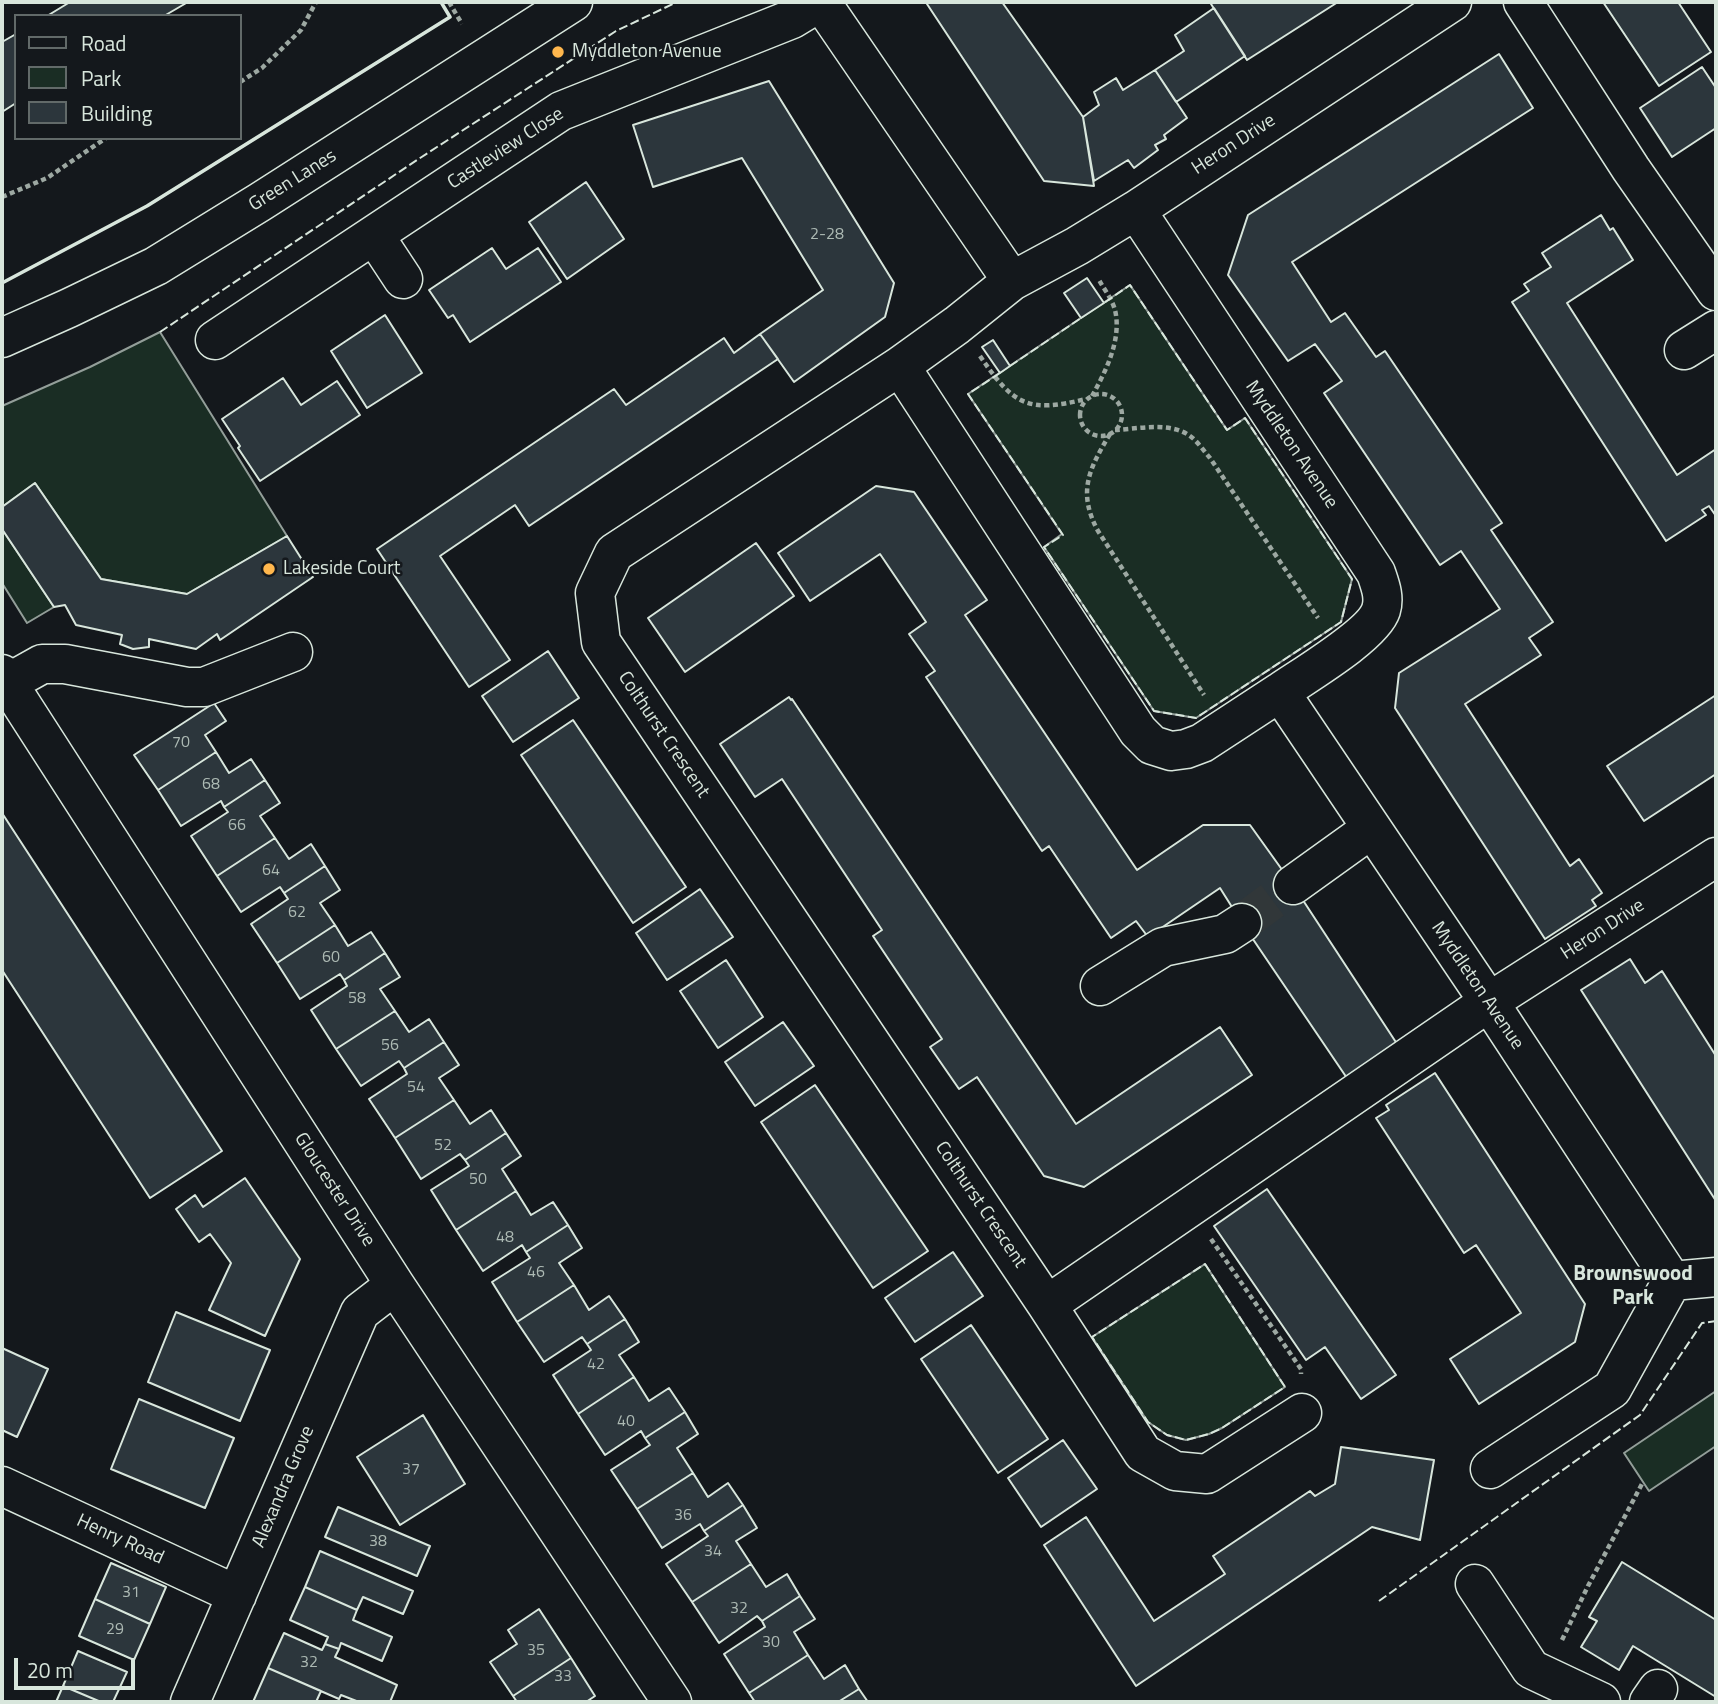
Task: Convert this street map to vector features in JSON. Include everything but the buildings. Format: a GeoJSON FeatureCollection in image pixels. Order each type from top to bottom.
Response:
{"type":"FeatureCollection","features":[{"type":"Feature","properties":{"kind":"street","name":"Green Lanes"},"geometry":{"type":"LineString","coordinates":[[2,338],[156,266],[573,2]]}},
{"type":"Feature","properties":{"kind":"street","name":"Castleview Close"},"geometry":{"type":"LineString","coordinates":[[215,340],[561,111],[792,19],[821,2]]}},
{"type":"Feature","properties":{"kind":"street"},"geometry":{"type":"LineString","coordinates":[[821,2],[1012,281]]}},
{"type":"Feature","properties":{"kind":"street","name":"Heron Drive"},"geometry":{"type":"LineString","coordinates":[[1012,281],[1077,246],[1136,209],[1452,2]]}},
{"type":"Feature","properties":{"kind":"street"},"geometry":{"type":"LineString","coordinates":[[1524,2],[1631,169],[1716,291]]}},
{"type":"Feature","properties":{"kind":"street","name":"Myddleton Avenue"},"geometry":{"type":"LineString","coordinates":[[900,366],[1138,730],[1152,745],[1171,751],[1202,743],[1280,692],[1359,637],[1373,624],[1381,610],[1383,593],[1376,573],[1136,209]]}},
{"type":"Feature","properties":{"kind":"street"},"geometry":{"type":"LineString","coordinates":[[374,235],[403,279]]}},
{"type":"Feature","properties":{"kind":"street","name":"Colthurst Crescent"},"geometry":{"type":"LineString","coordinates":[[1012,281],[900,366],[614,553],[595,593],[601,642],[1047,1305],[1143,1453],[1175,1471],[1207,1475],[1302,1413]]}},
{"type":"Feature","properties":{"kind":"street"},"geometry":{"type":"LineString","coordinates":[[1684,350],[1716,330]]}},
{"type":"Feature","properties":{"kind":"street"},"geometry":{"type":"LineString","coordinates":[[5,679],[41,664],[65,664],[187,687],[204,687],[293,652]]}},
{"type":"Feature","properties":{"kind":"street","name":"Gloucester Drive"},"geometry":{"type":"LineString","coordinates":[[5,679],[395,1284],[672,1702]]}},
{"type":"Feature","properties":{"kind":"street","name":"Myddleton Avenue"},"geometry":{"type":"LineString","coordinates":[[1280,692],[1489,1002],[1672,1281]]}},
{"type":"Feature","properties":{"kind":"street"},"geometry":{"type":"LineString","coordinates":[[1293,885],[1371,829]]}},
{"type":"Feature","properties":{"kind":"street","name":"Heron Drive"},"geometry":{"type":"LineString","coordinates":[[1489,1002],[1716,858]]}},
{"type":"Feature","properties":{"kind":"street"},"geometry":{"type":"LineString","coordinates":[[1100,986],[1163,947],[1225,934],[1242,923]]}},
{"type":"Feature","properties":{"kind":"street"},"geometry":{"type":"LineString","coordinates":[[1047,1305],[1489,1002]]}},
{"type":"Feature","properties":{"kind":"street"},"geometry":{"type":"LineString","coordinates":[[1490,1469],[1612,1389],[1672,1281],[1716,1277]]}},
{"type":"Feature","properties":{"kind":"street","name":"Alexandra Grove"},"geometry":{"type":"LineString","coordinates":[[190,1702],[360,1312],[395,1284]]}},
{"type":"Feature","properties":{"kind":"street","name":"Henry Road"},"geometry":{"type":"LineString","coordinates":[[2,1486],[237,1595]]}},
{"type":"Feature","properties":{"kind":"street"},"geometry":{"type":"LineString","coordinates":[[1475,1584],[1531,1669],[1601,1702]]}},
{"type":"Feature","properties":{"kind":"path"},"geometry":{"type":"LineString","coordinates":[[242,81],[262,68],[301,30],[316,2]]}},
{"type":"Feature","properties":{"kind":"path"},"geometry":{"type":"LineString","coordinates":[[449,2],[462,24]]}},
{"type":"Feature","properties":{"kind":"path"},"geometry":{"type":"LineString","coordinates":[[2,197],[47,178],[103,140]]}},
{"type":"Feature","properties":{"kind":"path"},"geometry":{"type":"LineString","coordinates":[[1077,246],[1115,309],[1115,339],[1111,356],[1093,396]]}},
{"type":"Feature","properties":{"kind":"path"},"geometry":{"type":"LineString","coordinates":[[957,324],[994,377],[1023,403],[1044,407],[1087,399],[1098,394],[1116,400],[1122,412],[1119,425],[1097,456],[1089,475],[1086,497],[1090,517],[1225,727]]}},
{"type":"Feature","properties":{"kind":"path"},"geometry":{"type":"LineString","coordinates":[[1087,399],[1080,417],[1085,428],[1096,435],[1155,427],[1177,430],[1200,445],[1340,650]]}},
{"type":"Feature","properties":{"kind":"path"},"geometry":{"type":"LineString","coordinates":[[1189,1208],[1301,1369],[1302,1413]]}},
{"type":"Feature","properties":{"kind":"path"},"geometry":{"type":"LineString","coordinates":[[1544,1676],[1643,1482]]}},
{"type":"Feature","properties":{"kind":"green space"},"geometry":{"type":"Polygon","coordinates":[[[1130,285],[1227,430],[1245,418],[1352,579],[1341,622],[1196,718],[1154,711],[1044,547],[1062,534],[968,394],[1130,285]]]}},
{"type":"Feature","properties":{"kind":"green space"},"geometry":{"type":"Polygon","coordinates":[[[160,332],[287,536],[187,594],[101,579],[35,483],[2,507],[2,406],[160,332]]]}},
{"type":"Feature","properties":{"kind":"green space"},"geometry":{"type":"Polygon","coordinates":[[[2,529],[54,607],[27,623],[2,583],[2,529]]]}},
{"type":"Feature","properties":{"kind":"green space"},"geometry":{"type":"Polygon","coordinates":[[[1205,1264],[1285,1387],[1222,1428],[1186,1440],[1167,1435],[1148,1422],[1092,1337],[1205,1264]]]}},
{"type":"Feature","properties":{"kind":"green space"},"geometry":{"type":"Polygon","coordinates":[[[1716,1391],[1716,1446],[1649,1491],[1624,1453],[1716,1391]]]}},
{"type":"Feature","properties":{"kind":"tunnel"},"geometry":{"type":"LineString","coordinates":[[1242,923],[1293,885]]}},
{"type":"Feature","properties":{"kind":"fence"},"geometry":{"type":"LineString","coordinates":[[160,332],[616,31],[677,2]]}},
{"type":"Feature","properties":{"kind":"fence"},"geometry":{"type":"LineString","coordinates":[[1000,373],[968,394],[1063,535],[1044,547],[1154,711],[1196,718],[1341,622],[1352,579],[1245,418],[1227,430],[1130,285],[1104,303]]}},
{"type":"Feature","properties":{"kind":"fence"},"geometry":{"type":"LineString","coordinates":[[1010,366],[1081,318]]}},
{"type":"Feature","properties":{"kind":"fence"},"geometry":{"type":"LineString","coordinates":[[1205,1264],[1285,1387],[1222,1428],[1186,1440],[1167,1435],[1148,1422],[1092,1337],[1205,1264]]}},
{"type":"Feature","properties":{"kind":"fence"},"geometry":{"type":"LineString","coordinates":[[1379,1601],[1640,1415],[1702,1323],[1716,1321]]}},
{"type":"Feature","properties":{"kind":"wall"},"geometry":{"type":"LineString","coordinates":[[2,283],[147,206],[450,17],[441,2]]}},
{"type":"Feature","properties":{"kind":"place","name":"Myddleton Avenue"},"geometry":{"type":"Point","coordinates":[558,52]}},
{"type":"Feature","properties":{"kind":"place","name":"Lakeside Court"},"geometry":{"type":"Point","coordinates":[269,569]}},
{"type":"Feature","properties":{"kind":"district","name":"Brownswood Park"},"geometry":{"type":"Point","coordinates":[1633,1287]}}]}
